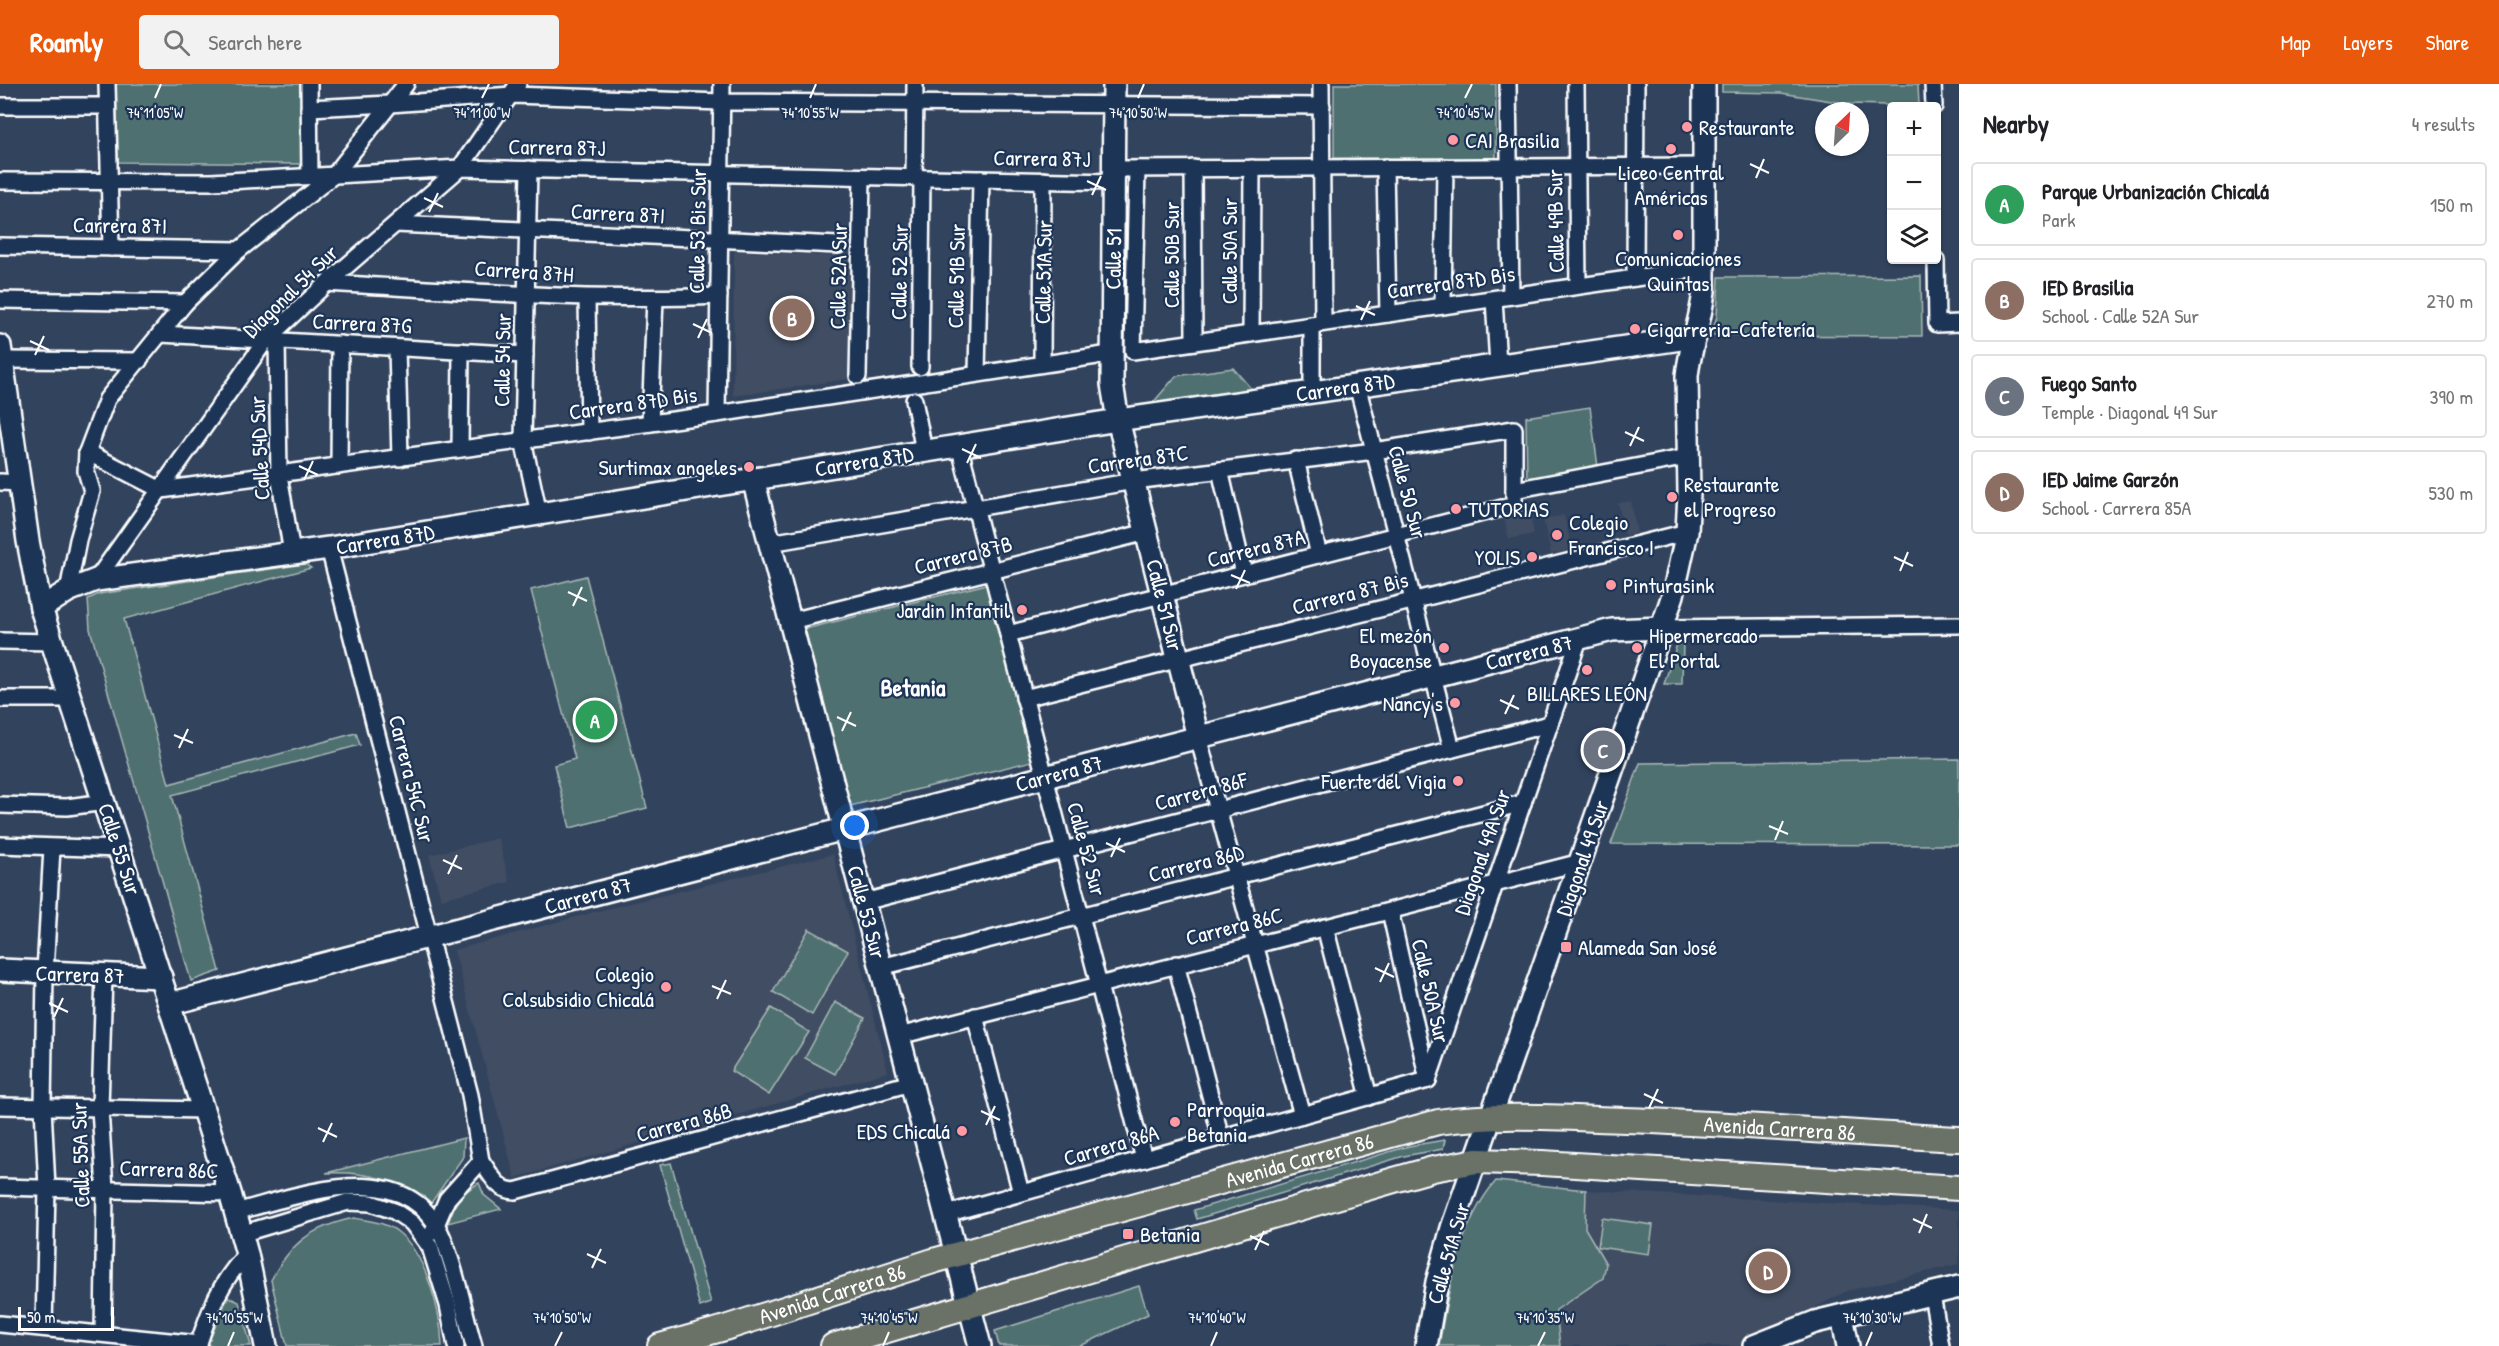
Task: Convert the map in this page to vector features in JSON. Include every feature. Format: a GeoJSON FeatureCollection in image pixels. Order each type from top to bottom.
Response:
{"type":"FeatureCollection","features":[{"type":"Feature","properties":{"kind":"main road","name":"Avenida Carrera 86"},"geometry":{"type":"LineString","coordinates":[[660,1346],[725,1328],[956,1255],[1438,1122],[1493,1116],[1726,1124],[1959,1139]]}},
{"type":"Feature","properties":{"kind":"main road","name":"Avenida Carrera 86"},"geometry":{"type":"LineString","coordinates":[[833,1346],[1433,1169],[1476,1161],[1959,1188]]}},
{"type":"Feature","properties":{"kind":"street"},"geometry":{"type":"LineString","coordinates":[[107,84],[111,248]]}},
{"type":"Feature","properties":{"kind":"street"},"geometry":{"type":"LineString","coordinates":[[309,84],[310,177]]}},
{"type":"Feature","properties":{"kind":"street"},"geometry":{"type":"LineString","coordinates":[[68,591],[78,540],[92,490],[86,471],[87,452],[106,399],[185,303],[239,249],[335,174],[406,84]]}},
{"type":"Feature","properties":{"kind":"street","name":"Calle 53 Bis Sur"},"geometry":{"type":"LineString","coordinates":[[717,414],[722,84]]}},
{"type":"Feature","properties":{"kind":"street","name":"Calle 52 Sur"},"geometry":{"type":"LineString","coordinates":[[915,84],[920,367]]}},
{"type":"Feature","properties":{"kind":"street","name":"Calle 51 Sur"},"geometry":{"type":"LineString","coordinates":[[1114,84],[1110,354],[1118,420],[1198,737],[1302,1115]]}},
{"type":"Feature","properties":{"kind":"street"},"geometry":{"type":"LineString","coordinates":[[1312,392],[1318,324],[1322,168],[1321,84]]}},
{"type":"Feature","properties":{"kind":"street"},"geometry":{"type":"LineString","coordinates":[[1508,84],[1511,296]]}},
{"type":"Feature","properties":{"kind":"street","name":"Calle 49B Sur"},"geometry":{"type":"LineString","coordinates":[[1576,84],[1578,286]]}},
{"type":"Feature","properties":{"kind":"street"},"geometry":{"type":"LineString","coordinates":[[1635,278],[1636,84]]}},
{"type":"Feature","properties":{"kind":"street","name":"Diagonal 49 Sur"},"geometry":{"type":"LineString","coordinates":[[1476,1161],[1676,584],[1687,532],[1687,376],[1704,291],[1704,84]]}},
{"type":"Feature","properties":{"kind":"street"},"geometry":{"type":"LineString","coordinates":[[1933,84],[1934,102]]}},
{"type":"Feature","properties":{"kind":"street"},"geometry":{"type":"LineString","coordinates":[[309,108],[390,104],[515,89],[722,102],[1322,106]]}},
{"type":"Feature","properties":{"kind":"street","name":"Diagonal 54 Sur"},"geometry":{"type":"LineString","coordinates":[[96,580],[272,340],[327,283],[460,168],[515,89]]}},
{"type":"Feature","properties":{"kind":"street"},"geometry":{"type":"LineString","coordinates":[[0,106],[107,106]]}},
{"type":"Feature","properties":{"kind":"street","name":"Carrera 87J"},"geometry":{"type":"LineString","coordinates":[[0,181],[211,182],[460,168],[1043,180],[1113,175],[1137,169],[1704,166]]}},
{"type":"Feature","properties":{"kind":"street"},"geometry":{"type":"LineString","coordinates":[[1385,167],[1388,314]]}},
{"type":"Feature","properties":{"kind":"street"},"geometry":{"type":"LineString","coordinates":[[1443,306],[1445,167]]}},
{"type":"Feature","properties":{"kind":"street","name":"Calle 50B Sur"},"geometry":{"type":"LineString","coordinates":[[1193,168],[1194,342]]}},
{"type":"Feature","properties":{"kind":"street","name":"Calle 50A Sur"},"geometry":{"type":"LineString","coordinates":[[1251,333],[1252,168]]}},
{"type":"Feature","properties":{"kind":"street","name":"Calle 54 Sur"},"geometry":{"type":"LineString","coordinates":[[529,169],[523,440],[539,514]]}},
{"type":"Feature","properties":{"kind":"street","name":"Calle 51"},"geometry":{"type":"LineString","coordinates":[[1133,351],[1137,169]]}},
{"type":"Feature","properties":{"kind":"street","name":"Calle 52A Sur"},"geometry":{"type":"LineString","coordinates":[[858,376],[862,177]]}},
{"type":"Feature","properties":{"kind":"street","name":"Calle 51B Sur"},"geometry":{"type":"LineString","coordinates":[[977,374],[981,179]]}},
{"type":"Feature","properties":{"kind":"street","name":"Calle 51A Sur"},"geometry":{"type":"LineString","coordinates":[[1042,364],[1043,180]]}},
{"type":"Feature","properties":{"kind":"street","name":"Carrera 87I"},"geometry":{"type":"LineString","coordinates":[[396,224],[838,245]]}},
{"type":"Feature","properties":{"kind":"street","name":"Carrera 87I"},"geometry":{"type":"LineString","coordinates":[[0,246],[239,249]]}},
{"type":"Feature","properties":{"kind":"street"},"geometry":{"type":"LineString","coordinates":[[1936,264],[1937,324],[1959,323]]}},
{"type":"Feature","properties":{"kind":"street","name":"Carrera 87D Bis"},"geometry":{"type":"LineString","coordinates":[[1133,351],[1704,268]]}},
{"type":"Feature","properties":{"kind":"street","name":"Carrera 87H"},"geometry":{"type":"LineString","coordinates":[[327,283],[587,298],[656,299],[719,296]]}},
{"type":"Feature","properties":{"kind":"street"},"geometry":{"type":"LineString","coordinates":[[587,298],[589,432]]}},
{"type":"Feature","properties":{"kind":"street"},"geometry":{"type":"LineString","coordinates":[[650,423],[656,299]]}},
{"type":"Feature","properties":{"kind":"street"},"geometry":{"type":"LineString","coordinates":[[1494,299],[1498,365]]}},
{"type":"Feature","properties":{"kind":"street"},"geometry":{"type":"LineString","coordinates":[[0,300],[185,303]]}},
{"type":"Feature","properties":{"kind":"street","name":"Carrera 87G"},"geometry":{"type":"LineString","coordinates":[[161,334],[525,355]]}},
{"type":"Feature","properties":{"kind":"street","name":"Carrera 87D"},"geometry":{"type":"LineString","coordinates":[[41,608],[68,591],[96,580],[329,548],[1118,420],[1695,337]]}},
{"type":"Feature","properties":{"kind":"street","name":"Calle 54D Sur"},"geometry":{"type":"LineString","coordinates":[[272,340],[279,475],[292,553]]}},
{"type":"Feature","properties":{"kind":"street"},"geometry":{"type":"LineString","coordinates":[[339,466],[340,344]]}},
{"type":"Feature","properties":{"kind":"street"},"geometry":{"type":"LineString","coordinates":[[397,348],[400,458]]}},
{"type":"Feature","properties":{"kind":"street"},"geometry":{"type":"LineString","coordinates":[[460,449],[461,351]]}},
{"type":"Feature","properties":{"kind":"street"},"geometry":{"type":"LineString","coordinates":[[1,353],[139,361]]}},
{"type":"Feature","properties":{"kind":"street","name":"Calle 55 Sur"},"geometry":{"type":"LineString","coordinates":[[1,353],[10,482],[28,541],[41,608],[232,1203],[244,1244],[266,1346]]}},
{"type":"Feature","properties":{"kind":"street","name":"Carrera 87D Bis"},"geometry":{"type":"LineString","coordinates":[[161,490],[717,414],[1110,354]]}},
{"type":"Feature","properties":{"kind":"street","name":"Calle 50 Sur"},"geometry":{"type":"LineString","coordinates":[[1357,385],[1452,749]]}},
{"type":"Feature","properties":{"kind":"street"},"geometry":{"type":"LineString","coordinates":[[914,400],[924,451]]}},
{"type":"Feature","properties":{"kind":"street","name":"Carrera 87C"},"geometry":{"type":"LineString","coordinates":[[770,543],[1134,481],[1374,451],[1514,429],[1514,497]]}},
{"type":"Feature","properties":{"kind":"street","name":"Calle 52 Sur"},"geometry":{"type":"LineString","coordinates":[[959,445],[1144,1159]]}},
{"type":"Feature","properties":{"kind":"street"},"geometry":{"type":"LineString","coordinates":[[87,452],[161,490]]}},
{"type":"Feature","properties":{"kind":"street","name":"Carrera 87A"},"geometry":{"type":"LineString","coordinates":[[1008,634],[1396,535],[1514,497],[1688,457]]}},
{"type":"Feature","properties":{"kind":"street"},"geometry":{"type":"LineString","coordinates":[[1296,460],[1319,555]]}},
{"type":"Feature","properties":{"kind":"street"},"geometry":{"type":"LineString","coordinates":[[1220,470],[1244,574]]}},
{"type":"Feature","properties":{"kind":"street","name":"Calle 53 Sur"},"geometry":{"type":"LineString","coordinates":[[753,479],[980,1346]]}},
{"type":"Feature","properties":{"kind":"street","name":"Carrera 87B"},"geometry":{"type":"LineString","coordinates":[[791,621],[1146,532]]}},
{"type":"Feature","properties":{"kind":"street","name":"Carrera 87 Bis"},"geometry":{"type":"LineString","coordinates":[[1024,698],[1687,532]]}},
{"type":"Feature","properties":{"kind":"street","name":"Carrera 54C Sur"},"geometry":{"type":"LineString","coordinates":[[329,548],[470,1095],[481,1161]]}},
{"type":"Feature","properties":{"kind":"street","name":"Carrera 87"},"geometry":{"type":"LineString","coordinates":[[169,1004],[1621,629],[1959,625]]}},
{"type":"Feature","properties":{"kind":"street","name":"Diagonal 49A Sur"},"geometry":{"type":"LineString","coordinates":[[1428,1080],[1579,639]]}},
{"type":"Feature","properties":{"kind":"street"},"geometry":{"type":"LineString","coordinates":[[0,640],[53,642]]}},
{"type":"Feature","properties":{"kind":"street"},"geometry":{"type":"LineString","coordinates":[[0,699],[72,699]]}},
{"type":"Feature","properties":{"kind":"street","name":"Carrera 86F"},"geometry":{"type":"LineString","coordinates":[[864,902],[1550,724]]}},
{"type":"Feature","properties":{"kind":"street"},"geometry":{"type":"LineString","coordinates":[[0,805],[67,807],[105,802]]}},
{"type":"Feature","properties":{"kind":"street","name":"Carrera 86D"},"geometry":{"type":"LineString","coordinates":[[881,967],[1522,803]]}},
{"type":"Feature","properties":{"kind":"street"},"geometry":{"type":"LineString","coordinates":[[0,845],[120,849]]}},
{"type":"Feature","properties":{"kind":"street"},"geometry":{"type":"LineString","coordinates":[[44,1328],[47,1188],[44,1107],[45,972],[52,848]]}},
{"type":"Feature","properties":{"kind":"street","name":"Carrera 86C"},"geometry":{"type":"LineString","coordinates":[[899,1036],[1581,862]]}},
{"type":"Feature","properties":{"kind":"street","name":"Calle 50A Sur"},"geometry":{"type":"LineString","coordinates":[[1390,911],[1428,1080]]}},
{"type":"Feature","properties":{"kind":"street"},"geometry":{"type":"LineString","coordinates":[[1326,927],[1369,1097]]}},
{"type":"Feature","properties":{"kind":"street"},"geometry":{"type":"LineString","coordinates":[[1176,964],[1221,1138]]}},
{"type":"Feature","properties":{"kind":"street","name":"Carrera 87"},"geometry":{"type":"LineString","coordinates":[[0,970],[160,977]]}},
{"type":"Feature","properties":{"kind":"street","name":"Calle 55A Sur"},"geometry":{"type":"LineString","coordinates":[[102,1333],[105,1190],[100,1108],[104,975]]}},
{"type":"Feature","properties":{"kind":"street"},"geometry":{"type":"LineString","coordinates":[[975,1016],[1021,1193]]}},
{"type":"Feature","properties":{"kind":"street","name":"Carrera 86A"},"geometry":{"type":"LineString","coordinates":[[946,1214],[1428,1080]]}},
{"type":"Feature","properties":{"kind":"street","name":"Carrera 86B"},"geometry":{"type":"LineString","coordinates":[[481,1161],[499,1187],[506,1191],[515,1191],[911,1083]]}},
{"type":"Feature","properties":{"kind":"street"},"geometry":{"type":"LineString","coordinates":[[0,1106],[203,1110]]}},
{"type":"Feature","properties":{"kind":"street"},"geometry":{"type":"LineString","coordinates":[[430,1247],[435,1223],[447,1199],[481,1161]]}},
{"type":"Feature","properties":{"kind":"street","name":"Calle 51A Sur"},"geometry":{"type":"LineString","coordinates":[[1426,1346],[1443,1257],[1476,1161]]}},
{"type":"Feature","properties":{"kind":"street","name":"Carrera 86C"},"geometry":{"type":"LineString","coordinates":[[0,1186],[105,1190],[232,1203],[335,1187],[369,1186],[403,1196],[419,1206],[435,1223]]}},
{"type":"Feature","properties":{"kind":"street"},"geometry":{"type":"LineString","coordinates":[[0,1324],[102,1333],[198,1345],[219,1291],[244,1244],[348,1202],[371,1203],[394,1211],[412,1223],[430,1247],[448,1305],[456,1346]]}},
{"type":"Feature","properties":{"kind":"street"},"geometry":{"type":"LineString","coordinates":[[435,1223],[445,1244],[474,1346]]}},
{"type":"Feature","properties":{"kind":"street"},"geometry":{"type":"LineString","coordinates":[[1754,1346],[1787,1331],[1959,1287]]}},
{"type":"Feature","properties":{"kind":"street"},"geometry":{"type":"LineString","coordinates":[[1932,1294],[1941,1346]]}},
{"type":"Feature","properties":{"kind":"street"},"geometry":{"type":"LineString","coordinates":[[1842,1316],[1848,1346]]}},
{"type":"Feature","properties":{"kind":"shaded area"},"geometry":{"type":"Polygon","coordinates":[[[734,251],[851,257],[848,379],[733,396],[734,251]]]}},
{"type":"Feature","properties":{"kind":"shaded area"},"geometry":{"type":"Polygon","coordinates":[[[1631,501],[1637,533],[1625,535],[1618,503],[1631,501]]]}},
{"type":"Feature","properties":{"kind":"shaded area","name":"Colegio Francisco I"},"geometry":{"type":"Polygon","coordinates":[[[1529,509],[1534,534],[1509,539],[1503,514],[1529,509]]]}},
{"type":"Feature","properties":{"kind":"shaded area","name":"Colegio Francisco I"},"geometry":{"type":"Polygon","coordinates":[[[1564,515],[1572,550],[1551,554],[1543,520],[1564,515]]]}},
{"type":"Feature","properties":{"kind":"shaded area"},"geometry":{"type":"Polygon","coordinates":[[[498,838],[510,882],[441,899],[429,855],[498,838]]]}},
{"type":"Feature","properties":{"kind":"shaded area","name":"Colegio Colsubsidio Chicalá"},"geometry":{"type":"Polygon","coordinates":[[[833,854],[888,1072],[515,1178],[454,950],[598,911],[833,854]]]}},
{"type":"Feature","properties":{"kind":"shaded area"},"geometry":{"type":"Polygon","coordinates":[[[1586,1190],[1959,1210],[1959,1264],[1847,1291],[1741,1346],[1560,1346],[1556,1310],[1603,1278],[1606,1264],[1585,1228],[1586,1190]]]}},
{"type":"Feature","properties":{"kind":"green space"},"geometry":{"type":"Polygon","coordinates":[[[116,84],[301,84],[302,164],[118,162],[116,84]]]}},
{"type":"Feature","properties":{"kind":"green space"},"geometry":{"type":"Polygon","coordinates":[[[1334,84],[1496,84],[1496,159],[1334,158],[1334,84]]]}},
{"type":"Feature","properties":{"kind":"green space"},"geometry":{"type":"Polygon","coordinates":[[[1722,84],[1918,84],[1919,102],[1869,105],[1869,102],[1837,102],[1781,93],[1722,92],[1722,84]]]}},
{"type":"Feature","properties":{"kind":"green space"},"geometry":{"type":"Polygon","coordinates":[[[1921,276],[1922,336],[1711,335],[1717,316],[1719,277],[1921,276]]]}},
{"type":"Feature","properties":{"kind":"green space"},"geometry":{"type":"Polygon","coordinates":[[[1233,368],[1253,391],[1151,405],[1176,376],[1233,368]]]}},
{"type":"Feature","properties":{"kind":"green space"},"geometry":{"type":"Polygon","coordinates":[[[1590,407],[1598,467],[1527,482],[1526,417],[1590,407]]]}},
{"type":"Feature","properties":{"kind":"green space"},"geometry":{"type":"Polygon","coordinates":[[[305,564],[311,568],[124,619],[169,784],[356,733],[360,745],[172,795],[220,971],[191,981],[90,629],[88,599],[99,594],[305,564]]]}},
{"type":"Feature","properties":{"kind":"green space"},"geometry":{"type":"Polygon","coordinates":[[[586,576],[647,808],[570,828],[554,765],[575,759],[531,590],[586,576]]]}},
{"type":"Feature","properties":{"kind":"green space"},"geometry":{"type":"Polygon","coordinates":[[[987,584],[1032,761],[850,806],[805,629],[987,584]]]}},
{"type":"Feature","properties":{"kind":"green space"},"geometry":{"type":"Polygon","coordinates":[[[1678,641],[1683,643],[1682,684],[1664,684],[1678,641]]]}},
{"type":"Feature","properties":{"kind":"green space"},"geometry":{"type":"Polygon","coordinates":[[[1959,759],[1959,845],[1611,844],[1640,763],[1959,759]]]}},
{"type":"Feature","properties":{"kind":"green space"},"geometry":{"type":"Polygon","coordinates":[[[809,929],[848,951],[812,1015],[773,992],[809,929]]]}},
{"type":"Feature","properties":{"kind":"green space"},"geometry":{"type":"Polygon","coordinates":[[[835,1002],[865,1018],[835,1074],[805,1058],[835,1002]]]}},
{"type":"Feature","properties":{"kind":"green space"},"geometry":{"type":"Polygon","coordinates":[[[771,1008],[809,1032],[769,1095],[731,1071],[771,1008]]]}},
{"type":"Feature","properties":{"kind":"green space"},"geometry":{"type":"Polygon","coordinates":[[[464,1138],[463,1157],[431,1203],[405,1188],[381,1179],[355,1174],[326,1173],[464,1138]]]}},
{"type":"Feature","properties":{"kind":"green space"},"geometry":{"type":"Polygon","coordinates":[[[1445,1140],[1443,1149],[1404,1156],[1197,1219],[1194,1210],[1409,1146],[1445,1140]]]}},
{"type":"Feature","properties":{"kind":"green space"},"geometry":{"type":"Polygon","coordinates":[[[671,1163],[711,1303],[700,1307],[660,1165],[671,1163]]]}},
{"type":"Feature","properties":{"kind":"green space"},"geometry":{"type":"Polygon","coordinates":[[[1496,1181],[1586,1190],[1585,1228],[1606,1264],[1603,1278],[1556,1310],[1560,1346],[1439,1346],[1451,1281],[1464,1237],[1483,1198],[1496,1181]]]}},
{"type":"Feature","properties":{"kind":"green space"},"geometry":{"type":"Polygon","coordinates":[[[479,1183],[484,1195],[501,1209],[448,1223],[459,1199],[466,1191],[479,1183]]]}},
{"type":"Feature","properties":{"kind":"green space"},"geometry":{"type":"Polygon","coordinates":[[[354,1218],[388,1226],[398,1232],[417,1254],[435,1301],[442,1346],[287,1346],[271,1280],[286,1256],[304,1238],[326,1226],[354,1218]]]}},
{"type":"Feature","properties":{"kind":"green space"},"geometry":{"type":"Polygon","coordinates":[[[1602,1218],[1653,1225],[1649,1254],[1598,1247],[1602,1218]]]}},
{"type":"Feature","properties":{"kind":"green space"},"geometry":{"type":"Polygon","coordinates":[[[1139,1286],[1148,1314],[1080,1346],[999,1346],[995,1331],[1139,1286]]]}},
{"type":"Feature","properties":{"kind":"green space"},"geometry":{"type":"Polygon","coordinates":[[[228,1297],[239,1302],[251,1346],[207,1346],[228,1297]]]}},
{"type":"Feature","properties":{"kind":"place","name":"Restaurante"},"geometry":{"type":"Point","coordinates":[1687,127]}},
{"type":"Feature","properties":{"kind":"place","name":"CAI Brasilia"},"geometry":{"type":"Point","coordinates":[1453,140]}},
{"type":"Feature","properties":{"kind":"place","name":"Liceo Central Américas"},"geometry":{"type":"Point","coordinates":[1671,149]}},
{"type":"Feature","properties":{"kind":"place","name":"Comunicaciones Quintas"},"geometry":{"type":"Point","coordinates":[1678,235]}},
{"type":"Feature","properties":{"kind":"place","name":"IED Brasilia"},"geometry":{"type":"Point","coordinates":[792,318]}},
{"type":"Feature","properties":{"kind":"place","name":"Cigarreria-Cafetería"},"geometry":{"type":"Point","coordinates":[1635,329]}},
{"type":"Feature","properties":{"kind":"place","name":"Surtimax angeles"},"geometry":{"type":"Point","coordinates":[749,467]}},
{"type":"Feature","properties":{"kind":"place","name":"Restaurante el Progreso"},"geometry":{"type":"Point","coordinates":[1672,497]}},
{"type":"Feature","properties":{"kind":"place","name":"TUTORIAS"},"geometry":{"type":"Point","coordinates":[1456,509]}},
{"type":"Feature","properties":{"kind":"place","name":"Colegio Francisco I"},"geometry":{"type":"Point","coordinates":[1557,535]}},
{"type":"Feature","properties":{"kind":"place","name":"YOLIS"},"geometry":{"type":"Point","coordinates":[1532,557]}},
{"type":"Feature","properties":{"kind":"place","name":"Pinturasink"},"geometry":{"type":"Point","coordinates":[1611,585]}},
{"type":"Feature","properties":{"kind":"place","name":"Jardin Infantil"},"geometry":{"type":"Point","coordinates":[1022,610]}},
{"type":"Feature","properties":{"kind":"place","name":"El mezón Boyacense"},"geometry":{"type":"Point","coordinates":[1444,648]}},
{"type":"Feature","properties":{"kind":"place","name":"Hipermercado El Portal"},"geometry":{"type":"Point","coordinates":[1637,648]}},
{"type":"Feature","properties":{"kind":"place","name":"BILLARES LEÓN"},"geometry":{"type":"Point","coordinates":[1587,670]}},
{"type":"Feature","properties":{"kind":"place","name":"Nancy's"},"geometry":{"type":"Point","coordinates":[1455,703]}},
{"type":"Feature","properties":{"kind":"place","name":"Parque Urbanización Chicalá"},"geometry":{"type":"Point","coordinates":[595,720]}},
{"type":"Feature","properties":{"kind":"place","name":"Fuego Santo"},"geometry":{"type":"Point","coordinates":[1603,750]}},
{"type":"Feature","properties":{"kind":"place","name":"Fuerte del Vigia"},"geometry":{"type":"Point","coordinates":[1458,781]}},
{"type":"Feature","properties":{"kind":"place","name":"Alameda San José"},"geometry":{"type":"Point","coordinates":[1566,947]}},
{"type":"Feature","properties":{"kind":"place","name":"Colegio Colsubsidio Chicalá"},"geometry":{"type":"Point","coordinates":[666,987]}},
{"type":"Feature","properties":{"kind":"place","name":"Parroquia Betania"},"geometry":{"type":"Point","coordinates":[1175,1122]}},
{"type":"Feature","properties":{"kind":"place","name":"EDS Chicalá"},"geometry":{"type":"Point","coordinates":[962,1131]}},
{"type":"Feature","properties":{"kind":"place","name":"Betania"},"geometry":{"type":"Point","coordinates":[1128,1234]}},
{"type":"Feature","properties":{"kind":"place","name":"IED Jaime Garzón"},"geometry":{"type":"Point","coordinates":[1768,1271]}},
{"type":"Feature","properties":{"kind":"district","name":"Betania"},"geometry":{"type":"Point","coordinates":[913,687]}}]}
